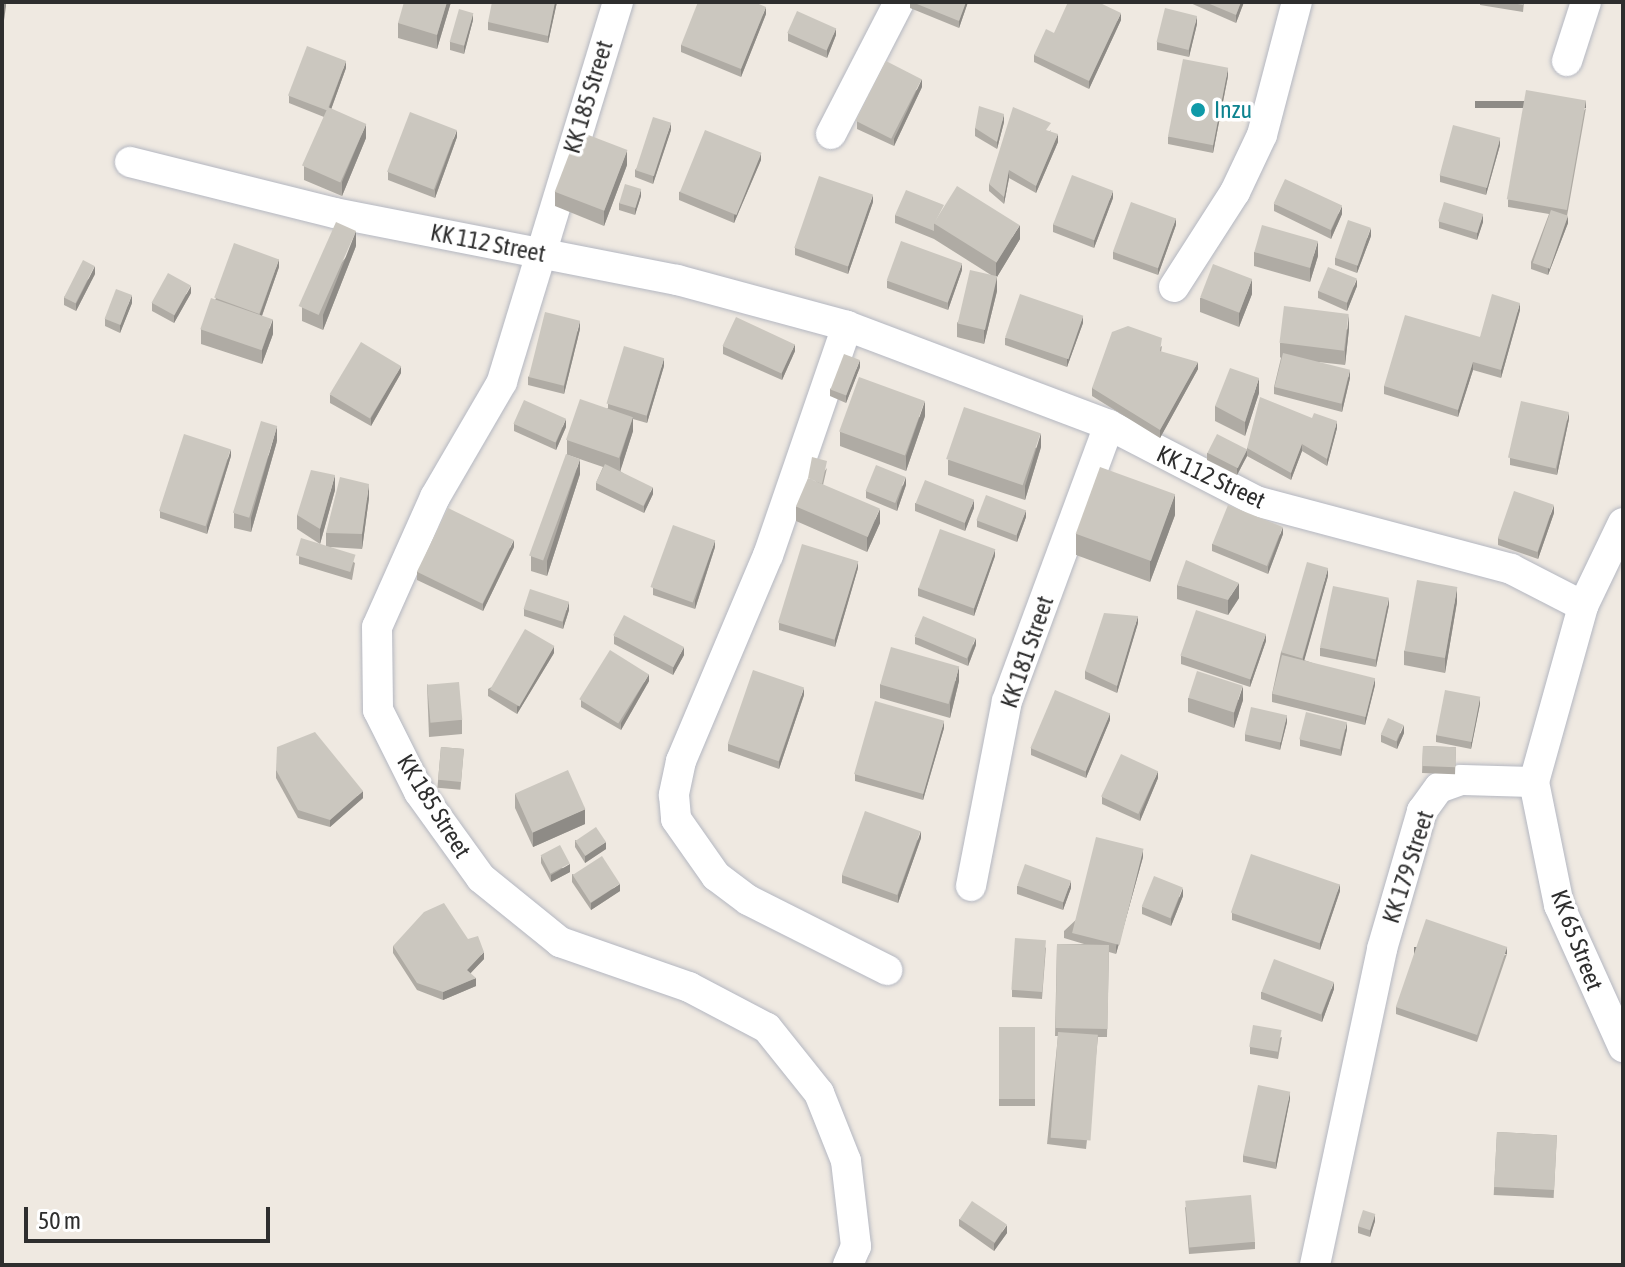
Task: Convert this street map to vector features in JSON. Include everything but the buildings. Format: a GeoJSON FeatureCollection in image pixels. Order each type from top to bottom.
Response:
{"type":"FeatureCollection","features":[{"type":"Feature","properties":{"kind":"street","name":"KK 185 Street"},"geometry":{"type":"LineString","coordinates":[[618,2],[502,382],[435,497],[377,627],[378,710],[419,792],[481,878],[560,942],[689,987],[767,1028],[819,1093],[846,1161],[856,1246],[848,1265]]}},
{"type":"Feature","properties":{"kind":"street"},"geometry":{"type":"LineString","coordinates":[[831,134],[899,2]]}},
{"type":"Feature","properties":{"kind":"street"},"geometry":{"type":"LineString","coordinates":[[1174,287],[1235,192],[1262,135],[1297,2]]}},
{"type":"Feature","properties":{"kind":"street"},"geometry":{"type":"LineString","coordinates":[[1567,61],[1586,2]]}},
{"type":"Feature","properties":{"kind":"street","name":"KK 112 Street"},"geometry":{"type":"LineString","coordinates":[[130,162],[335,213],[677,280],[847,326],[1109,425],[1256,501],[1511,569],[1583,606]]}},
{"type":"Feature","properties":{"kind":"street"},"geometry":{"type":"LineString","coordinates":[[847,326],[747,611],[681,761],[674,795],[676,819],[716,876],[748,900],[887,970]]}},
{"type":"Feature","properties":{"kind":"street","name":"KK 181 Street"},"geometry":{"type":"LineString","coordinates":[[971,886],[1007,701],[1109,425]]}},
{"type":"Feature","properties":{"kind":"street"},"geometry":{"type":"LineString","coordinates":[[1534,782],[1583,606],[1623,523]]}},
{"type":"Feature","properties":{"kind":"street","name":"KK 179 Street"},"geometry":{"type":"LineString","coordinates":[[1315,1265],[1382,949],[1422,811],[1439,788],[1461,780],[1534,782]]}},
{"type":"Feature","properties":{"kind":"street","name":"KK 65 Street"},"geometry":{"type":"LineString","coordinates":[[1534,782],[1559,905],[1623,1047]]}},
{"type":"Feature","properties":{"kind":"place","name":"Inzu"},"geometry":{"type":"Point","coordinates":[1198,110]}}]}
